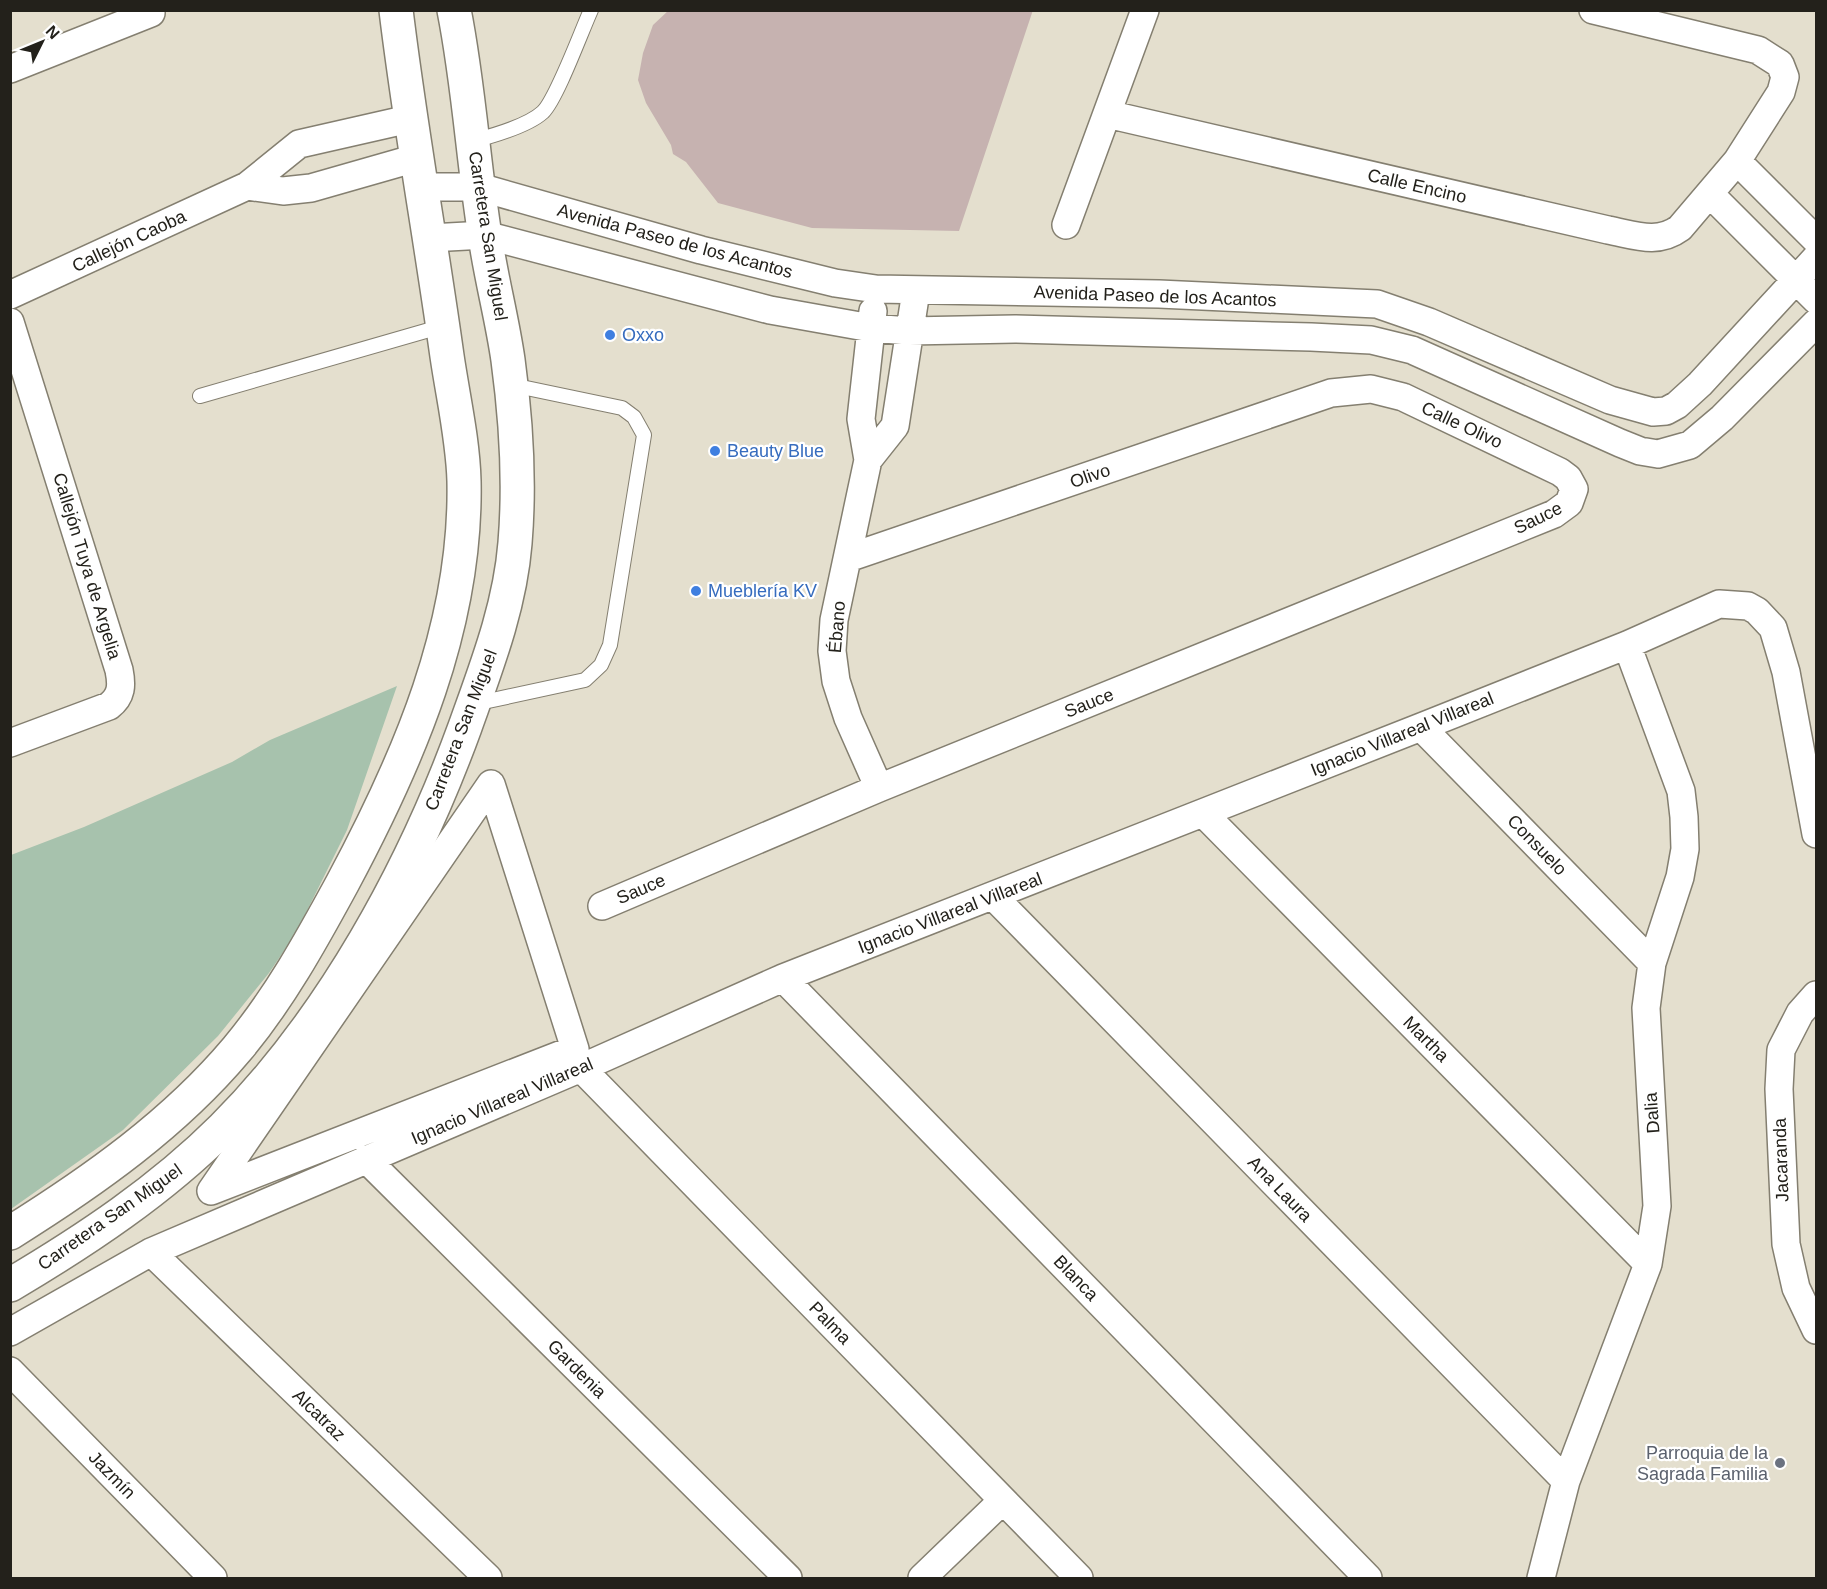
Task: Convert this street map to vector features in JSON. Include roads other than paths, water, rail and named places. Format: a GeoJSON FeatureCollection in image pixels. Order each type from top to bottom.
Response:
{"type":"FeatureCollection","features":[{"type":"Feature","properties":{"kind":"main road"},"geometry":{"type":"LineString","coordinates":[[10,1233],[95,1179],[156,1130],[237,1049],[273,1001],[314,935],[371,830],[421,714],[458,583],[463,534],[464,477],[430,238],[410,119],[396,10]]}},
{"type":"Feature","properties":{"kind":"main road","name":"Carretera San Miguel"},"geometry":{"type":"LineString","coordinates":[[10,1285],[54,1259],[119,1215],[182,1167],[225,1127],[269,1077],[308,1027],[359,949],[403,870],[440,793],[473,704],[506,599],[515,546],[517,487],[508,362],[485,235],[474,141],[454,10]]}},
{"type":"Feature","properties":{"kind":"street"},"geometry":{"type":"LineString","coordinates":[[1066,225],[1145,10]]}},
{"type":"Feature","properties":{"kind":"street","name":"Calle Encino"},"geometry":{"type":"LineString","coordinates":[[1107,114],[1656,240],[1669,237],[1680,228],[1737,161],[1781,92],[1785,77],[1780,64],[1758,50],[1593,10]]}},
{"type":"Feature","properties":{"kind":"street"},"geometry":{"type":"LineString","coordinates":[[10,69],[151,13]]}},
{"type":"Feature","properties":{"kind":"street","name":"Callejón Caoba"},"geometry":{"type":"LineString","coordinates":[[10,295],[247,186],[299,144],[410,119]]}},
{"type":"Feature","properties":{"kind":"street"},"geometry":{"type":"LineString","coordinates":[[1737,161],[1816,240]]}},
{"type":"Feature","properties":{"kind":"street"},"geometry":{"type":"LineString","coordinates":[[247,186],[283,191],[419,172]]}},
{"type":"Feature","properties":{"kind":"street","name":"Avenida Paseo de los Acantos"},"geometry":{"type":"LineString","coordinates":[[419,172],[701,250],[835,283],[876,289],[1159,294],[1377,304],[1429,321],[1610,400],[1653,412],[1666,411],[1687,397],[1816,258]]}},
{"type":"Feature","properties":{"kind":"street"},"geometry":{"type":"LineString","coordinates":[[1710,194],[1816,300]]}},
{"type":"Feature","properties":{"kind":"street","name":"Avenida Paseo de los Acantos"},"geometry":{"type":"LineString","coordinates":[[430,238],[485,235],[770,310],[871,328],[909,331],[1015,329],[1311,337],[1388,343],[1412,350],[1620,443],[1640,451],[1658,453],[1680,449],[1704,434],[1816,323]]}},
{"type":"Feature","properties":{"kind":"street"},"geometry":{"type":"LineString","coordinates":[[690,290],[701,250]]}},
{"type":"Feature","properties":{"kind":"street","name":"Ébano"},"geometry":{"type":"LineString","coordinates":[[876,289],[861,419],[868,460],[834,620],[832,651],[836,681],[848,718],[879,788]]}},
{"type":"Feature","properties":{"kind":"street","name":"Ébano"},"geometry":{"type":"LineString","coordinates":[[868,460],[895,426],[916,291]]}},
{"type":"Feature","properties":{"kind":"street","name":"Callejón Tuya de Argelia"},"geometry":{"type":"LineString","coordinates":[[10,322],[119,670],[122,687],[120,695],[110,706],[10,743]]}},
{"type":"Feature","properties":{"kind":"street","name":"Calle Olivo"},"geometry":{"type":"LineString","coordinates":[[1331,393],[1371,389],[1430,408],[1560,472],[1572,482],[1573,496]]}},
{"type":"Feature","properties":{"kind":"street","name":"Olivo"},"geometry":{"type":"LineString","coordinates":[[848,558],[1331,393]]}},
{"type":"Feature","properties":{"kind":"street","name":"Sauce"},"geometry":{"type":"LineString","coordinates":[[602,906],[879,788],[1554,514],[1564,508],[1573,496]]}},
{"type":"Feature","properties":{"kind":"street","name":"Ignacio Villareal Villareal"},"geometry":{"type":"LineString","coordinates":[[10,1332],[151,1252],[581,1068],[783,978],[994,897],[1627,645],[1719,604],[1736,603],[1757,611],[1773,628],[1786,672],[1816,834]]}},
{"type":"Feature","properties":{"kind":"street","name":"Dalia"},"geometry":{"type":"LineString","coordinates":[[1541,1578],[1566,1481],[1648,1264],[1657,1206],[1646,1008],[1652,963],[1680,877],[1685,849],[1684,817],[1680,791],[1627,645]]}},
{"type":"Feature","properties":{"kind":"street","name":"Consuelo"},"geometry":{"type":"LineString","coordinates":[[1421,727],[1652,963]]}},
{"type":"Feature","properties":{"kind":"street"},"geometry":{"type":"LineString","coordinates":[[491,784],[575,1049],[211,1191],[431,871],[491,784]]}},
{"type":"Feature","properties":{"kind":"street","name":"Martha"},"geometry":{"type":"LineString","coordinates":[[1204,814],[1648,1264]]}},
{"type":"Feature","properties":{"kind":"street","name":"Ana Laura"},"geometry":{"type":"LineString","coordinates":[[994,897],[1566,1481]]}},
{"type":"Feature","properties":{"kind":"street","name":"Blanca"},"geometry":{"type":"LineString","coordinates":[[783,978],[1368,1578]]}},
{"type":"Feature","properties":{"kind":"street","name":"Jacaranda"},"geometry":{"type":"LineString","coordinates":[[1816,994],[1800,1013],[1782,1050],[1779,1089],[1786,1244],[1796,1288],[1816,1330]]}},
{"type":"Feature","properties":{"kind":"street","name":"Palma"},"geometry":{"type":"LineString","coordinates":[[581,1068],[1079,1578]]}},
{"type":"Feature","properties":{"kind":"street","name":"Gardenia"},"geometry":{"type":"LineString","coordinates":[[366,1159],[788,1578]]}},
{"type":"Feature","properties":{"kind":"street","name":"Alcatraz"},"geometry":{"type":"LineString","coordinates":[[151,1252],[488,1578]]}},
{"type":"Feature","properties":{"kind":"street","name":"Jazmín"},"geometry":{"type":"LineString","coordinates":[[10,1371],[213,1578]]}},
{"type":"Feature","properties":{"kind":"street"},"geometry":{"type":"LineString","coordinates":[[922,1578],[1002,1501]]}},
{"type":"Feature","properties":{"kind":"lane"},"geometry":{"type":"LineString","coordinates":[[474,141],[492,136],[542,113],[552,98],[591,10]]}},
{"type":"Feature","properties":{"kind":"lane"},"geometry":{"type":"LineString","coordinates":[[200,396],[443,326]]}},
{"type":"Feature","properties":{"kind":"lane"},"geometry":{"type":"LineString","coordinates":[[473,704],[585,680],[601,664],[610,645],[644,435],[634,417],[622,408],[510,385]]}},
{"type":"Feature","properties":{"kind":"place","name":"Oxxo"},"geometry":{"type":"Point","coordinates":[610,335]}},
{"type":"Feature","properties":{"kind":"place","name":"Beauty Blue"},"geometry":{"type":"Point","coordinates":[715,451]}},
{"type":"Feature","properties":{"kind":"place","name":"Mueblería KV"},"geometry":{"type":"Point","coordinates":[696,591]}},
{"type":"Feature","properties":{"kind":"place","name":"Parroquia de la Sagrada Familia"},"geometry":{"type":"Point","coordinates":[1780,1463]}}]}
